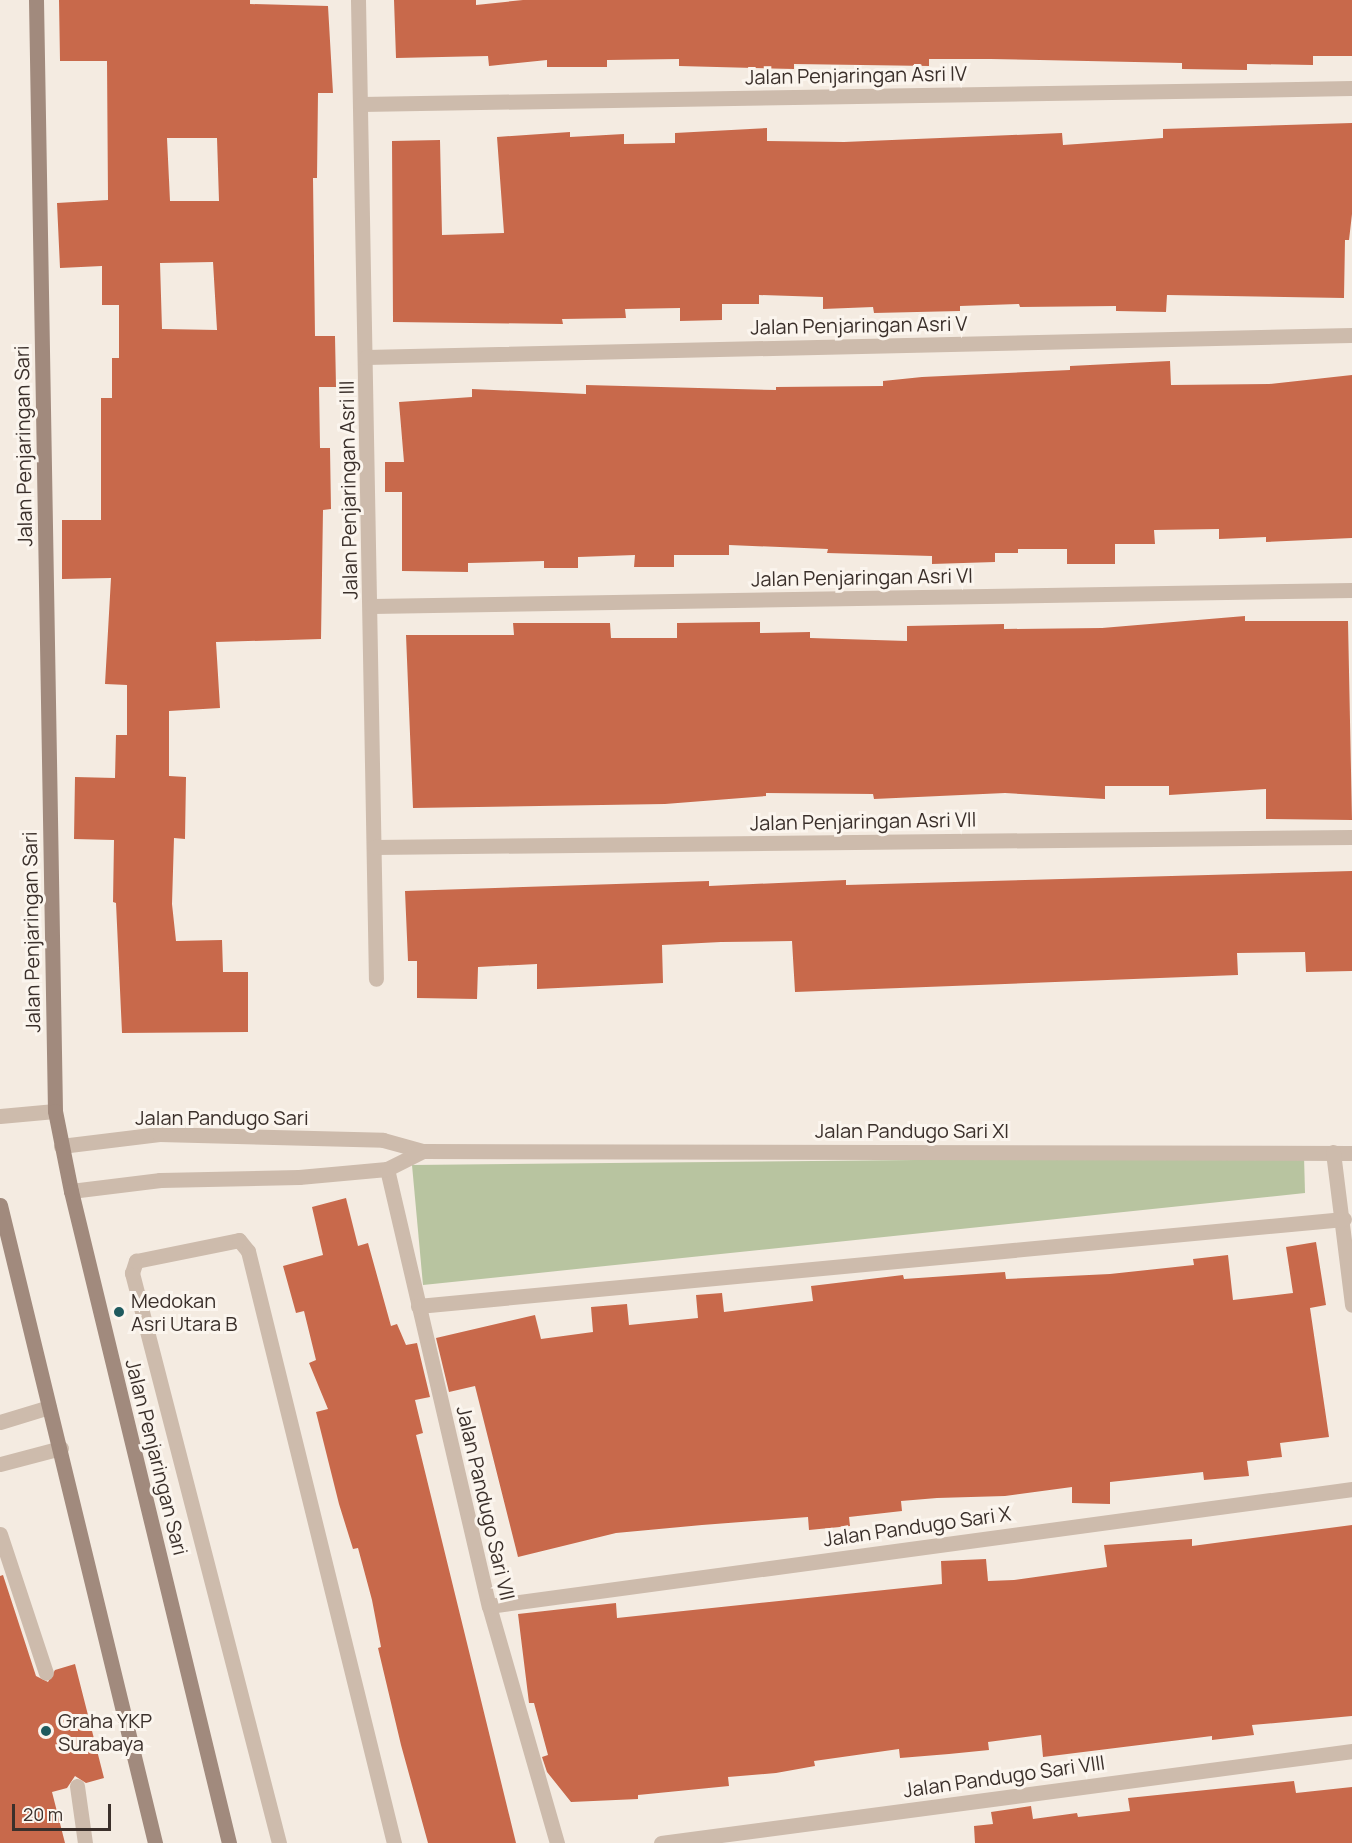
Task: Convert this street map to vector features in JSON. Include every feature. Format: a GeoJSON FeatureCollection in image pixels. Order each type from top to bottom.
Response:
{"type":"FeatureCollection","features":[{"type":"Feature","properties":{"kind":"street","name":"Jalan Penjaringan Sari"},"geometry":{"type":"LineString","coordinates":[[36,0],[56,1111],[71,1191],[229,1843]]}},
{"type":"Feature","properties":{"kind":"street","name":"Jalan Penjaringan Asri III"},"geometry":{"type":"LineString","coordinates":[[358,0],[372,606],[376,979]]}},
{"type":"Feature","properties":{"kind":"street","name":"Jalan Penjaringan Asri IV"},"geometry":{"type":"LineString","coordinates":[[361,104],[1352,88]]}},
{"type":"Feature","properties":{"kind":"street","name":"Jalan Penjaringan Asri V"},"geometry":{"type":"LineString","coordinates":[[366,357],[1352,334]]}},
{"type":"Feature","properties":{"kind":"street","name":"Jalan Penjaringan Asri VI"},"geometry":{"type":"LineString","coordinates":[[372,606],[1352,590]]}},
{"type":"Feature","properties":{"kind":"street","name":"Jalan Penjaringan Asri VII"},"geometry":{"type":"LineString","coordinates":[[374,847],[1352,837]]}},
{"type":"Feature","properties":{"kind":"street"},"geometry":{"type":"LineString","coordinates":[[0,1116],[56,1111]]}},
{"type":"Feature","properties":{"kind":"street","name":"Jalan Pandugo Sari"},"geometry":{"type":"LineString","coordinates":[[61,1146],[159,1134],[383,1140]]}},
{"type":"Feature","properties":{"kind":"street","name":"Jalan Pandugo Sari XI"},"geometry":{"type":"LineString","coordinates":[[383,1140],[423,1151],[1352,1153]]}},
{"type":"Feature","properties":{"kind":"street","name":"Jalan Pandugo Sari XI"},"geometry":{"type":"LineString","coordinates":[[387,1169],[423,1151]]}},
{"type":"Feature","properties":{"kind":"street"},"geometry":{"type":"LineString","coordinates":[[1332,1152],[1344,1219],[1352,1305]]}},
{"type":"Feature","properties":{"kind":"street"},"geometry":{"type":"LineString","coordinates":[[71,1191],[160,1180],[299,1178],[387,1169]]}},
{"type":"Feature","properties":{"kind":"street","name":"Jalan Pandugo Sari VII"},"geometry":{"type":"LineString","coordinates":[[387,1169],[489,1605],[556,1843]]}},
{"type":"Feature","properties":{"kind":"street"},"geometry":{"type":"LineString","coordinates":[[0,1205],[61,1448],[155,1843]]}},
{"type":"Feature","properties":{"kind":"street"},"geometry":{"type":"LineString","coordinates":[[418,1306],[1344,1219]]}},
{"type":"Feature","properties":{"kind":"street"},"geometry":{"type":"LineString","coordinates":[[279,1843],[132,1273],[136,1261],[239,1240],[248,1251],[394,1843]]}},
{"type":"Feature","properties":{"kind":"street"},"geometry":{"type":"LineString","coordinates":[[0,1422],[49,1407]]}},
{"type":"Feature","properties":{"kind":"street"},"geometry":{"type":"LineString","coordinates":[[0,1464],[61,1448]]}},
{"type":"Feature","properties":{"kind":"street","name":"Jalan Pandugo Sari X"},"geometry":{"type":"LineString","coordinates":[[489,1605],[1352,1489]]}},
{"type":"Feature","properties":{"kind":"street"},"geometry":{"type":"LineString","coordinates":[[0,1534],[46,1673]]}},
{"type":"Feature","properties":{"kind":"street","name":"Jalan Pandugo Sari VIII"},"geometry":{"type":"LineString","coordinates":[[661,1843],[1352,1751]]}},
{"type":"Feature","properties":{"kind":"street"},"geometry":{"type":"LineString","coordinates":[[77,1786],[85,1843]]}},
{"type":"Feature","properties":{"kind":"green space"},"geometry":{"type":"Polygon","coordinates":[[[1304,1156],[1305,1193],[423,1285],[412,1165],[1304,1156]]]}},
{"type":"Feature","properties":{"kind":"building"},"geometry":{"type":"Polygon","coordinates":[[[59,0],[250,0],[250,4],[328,6],[333,93],[318,93],[317,178],[313,178],[315,336],[335,336],[336,387],[319,387],[320,448],[330,448],[331,509],[323,510],[321,639],[216,642],[220,708],[169,711],[169,776],[186,777],[185,839],[174,838],[172,904],[176,941],[222,940],[223,972],[248,972],[248,1032],[122,1033],[116,903],[113,902],[114,840],[74,839],[75,777],[115,778],[116,735],[127,735],[127,685],[105,684],[111,578],[62,579],[62,520],[101,520],[101,398],[112,398],[112,358],[119,358],[119,305],[102,305],[102,266],[60,268],[57,203],[108,200],[107,61],[60,61],[59,0]],[[167,138],[170,201],[219,201],[217,138],[167,138]],[[213,262],[160,263],[162,329],[217,330],[213,262]]]}},
{"type":"Feature","properties":{"kind":"building"},"geometry":{"type":"Polygon","coordinates":[[[394,0],[476,0],[476,5],[523,0],[1352,0],[1352,56],[1313,56],[1313,65],[1247,64],[1247,70],[1182,69],[1182,63],[991,59],[929,59],[929,66],[794,64],[794,69],[679,66],[679,59],[607,60],[607,67],[547,67],[547,60],[489,66],[488,56],[396,58],[394,0]]]}},
{"type":"Feature","properties":{"kind":"building"},"geometry":{"type":"Polygon","coordinates":[[[1352,123],[1352,214],[1349,240],[1345,240],[1344,298],[1167,295],[1166,312],[1116,311],[1116,306],[1020,307],[1019,304],[960,306],[960,311],[874,313],[873,307],[823,309],[823,297],[759,295],[759,304],[722,304],[722,320],[680,321],[680,308],[625,309],[626,318],[562,319],[563,324],[393,322],[392,141],[440,140],[442,235],[504,233],[497,137],[570,132],[570,137],[624,134],[624,144],[675,143],[675,133],[767,128],[767,141],[844,142],[1062,133],[1063,145],[1163,138],[1163,129],[1352,123]]]}},
{"type":"Feature","properties":{"kind":"building"},"geometry":{"type":"Polygon","coordinates":[[[1170,361],[1171,385],[1269,384],[1352,375],[1352,538],[1266,542],[1266,537],[1219,539],[1219,529],[1154,530],[1155,544],[1115,544],[1115,564],[1067,564],[1067,549],[1018,549],[1018,553],[995,553],[995,562],[932,564],[932,556],[827,553],[828,549],[729,545],[729,555],[674,555],[674,567],[634,567],[635,555],[578,557],[578,568],[544,568],[544,561],[468,563],[468,572],[402,571],[402,492],[385,492],[385,462],[404,462],[399,402],[472,397],[472,389],[586,394],[586,385],[776,390],[776,387],[883,386],[883,381],[922,377],[1070,370],[1070,366],[1170,361]]]}},
{"type":"Feature","properties":{"kind":"building"},"geometry":{"type":"Polygon","coordinates":[[[1245,616],[1245,621],[1348,621],[1352,820],[1266,819],[1266,789],[1169,795],[1169,786],[1105,786],[1105,799],[1005,793],[874,799],[873,794],[766,793],[766,796],[665,804],[413,808],[406,635],[514,635],[513,623],[610,623],[611,638],[677,638],[677,623],[760,622],[760,633],[810,632],[810,638],[907,641],[907,626],[1004,624],[1004,629],[1102,628],[1245,616]]]}},
{"type":"Feature","properties":{"kind":"building"},"geometry":{"type":"Polygon","coordinates":[[[1352,871],[1352,971],[1306,972],[1305,952],[1237,953],[1238,975],[795,992],[792,941],[721,942],[662,945],[663,983],[537,989],[537,964],[478,967],[477,999],[417,998],[417,961],[408,961],[405,891],[709,881],[709,886],[846,880],[846,885],[1352,871]]]}},
{"type":"Feature","properties":{"kind":"building"},"geometry":{"type":"Polygon","coordinates":[[[346,1198],[358,1246],[368,1243],[391,1326],[397,1324],[406,1345],[417,1343],[430,1397],[415,1400],[423,1433],[416,1435],[516,1843],[428,1843],[401,1745],[378,1648],[381,1647],[372,1600],[358,1548],[353,1549],[339,1504],[316,1412],[328,1409],[309,1363],[316,1360],[304,1311],[296,1313],[283,1266],[323,1255],[312,1207],[346,1198]]]}},
{"type":"Feature","properties":{"kind":"building"},"geometry":{"type":"Polygon","coordinates":[[[1316,1242],[1326,1305],[1310,1308],[1329,1437],[1280,1443],[1282,1457],[1247,1461],[1249,1476],[1204,1480],[1203,1472],[1110,1482],[1110,1504],[1072,1503],[1072,1487],[1005,1496],[901,1501],[902,1511],[849,1517],[850,1526],[809,1530],[808,1517],[616,1533],[518,1557],[475,1386],[449,1392],[436,1338],[535,1315],[541,1339],[593,1332],[591,1307],[627,1304],[629,1325],[698,1318],[696,1295],[722,1293],[724,1312],[813,1301],[811,1286],[903,1275],[904,1279],[1005,1272],[1006,1279],[1110,1274],[1194,1265],[1193,1259],[1228,1255],[1233,1300],[1293,1293],[1286,1247],[1316,1242]]]}},
{"type":"Feature","properties":{"kind":"building"},"geometry":{"type":"Polygon","coordinates":[[[1352,1525],[1352,1716],[1252,1725],[1254,1735],[1212,1740],[1212,1736],[1043,1757],[1041,1735],[988,1742],[989,1750],[949,1754],[900,1758],[899,1749],[814,1761],[815,1766],[776,1773],[728,1777],[729,1786],[638,1795],[638,1799],[571,1802],[547,1772],[542,1757],[548,1755],[534,1703],[529,1703],[518,1614],[616,1603],[617,1618],[942,1584],[941,1561],[986,1559],[988,1581],[1014,1580],[1107,1567],[1104,1545],[1192,1539],[1192,1546],[1352,1525]]]}},
{"type":"Feature","properties":{"kind":"building","name":"Graha YKP Surabaya"},"geometry":{"type":"Polygon","coordinates":[[[3,1575],[36,1676],[48,1682],[55,1670],[75,1664],[104,1778],[86,1783],[75,1776],[67,1788],[52,1792],[65,1843],[0,1843],[0,1576],[3,1575]]]}},
{"type":"Feature","properties":{"kind":"building"},"geometry":{"type":"Polygon","coordinates":[[[1294,1781],[1296,1793],[1352,1787],[1352,1843],[975,1843],[974,1826],[993,1824],[991,1812],[1031,1806],[1033,1819],[1077,1813],[1078,1817],[1130,1811],[1128,1798],[1294,1781]]]}},
{"type":"Feature","properties":{"kind":"place","name":"Medokan Asri Utara B"},"geometry":{"type":"Point","coordinates":[119,1312]}},
{"type":"Feature","properties":{"kind":"place","name":"Graha YKP Surabaya"},"geometry":{"type":"Point","coordinates":[46,1731]}}]}
